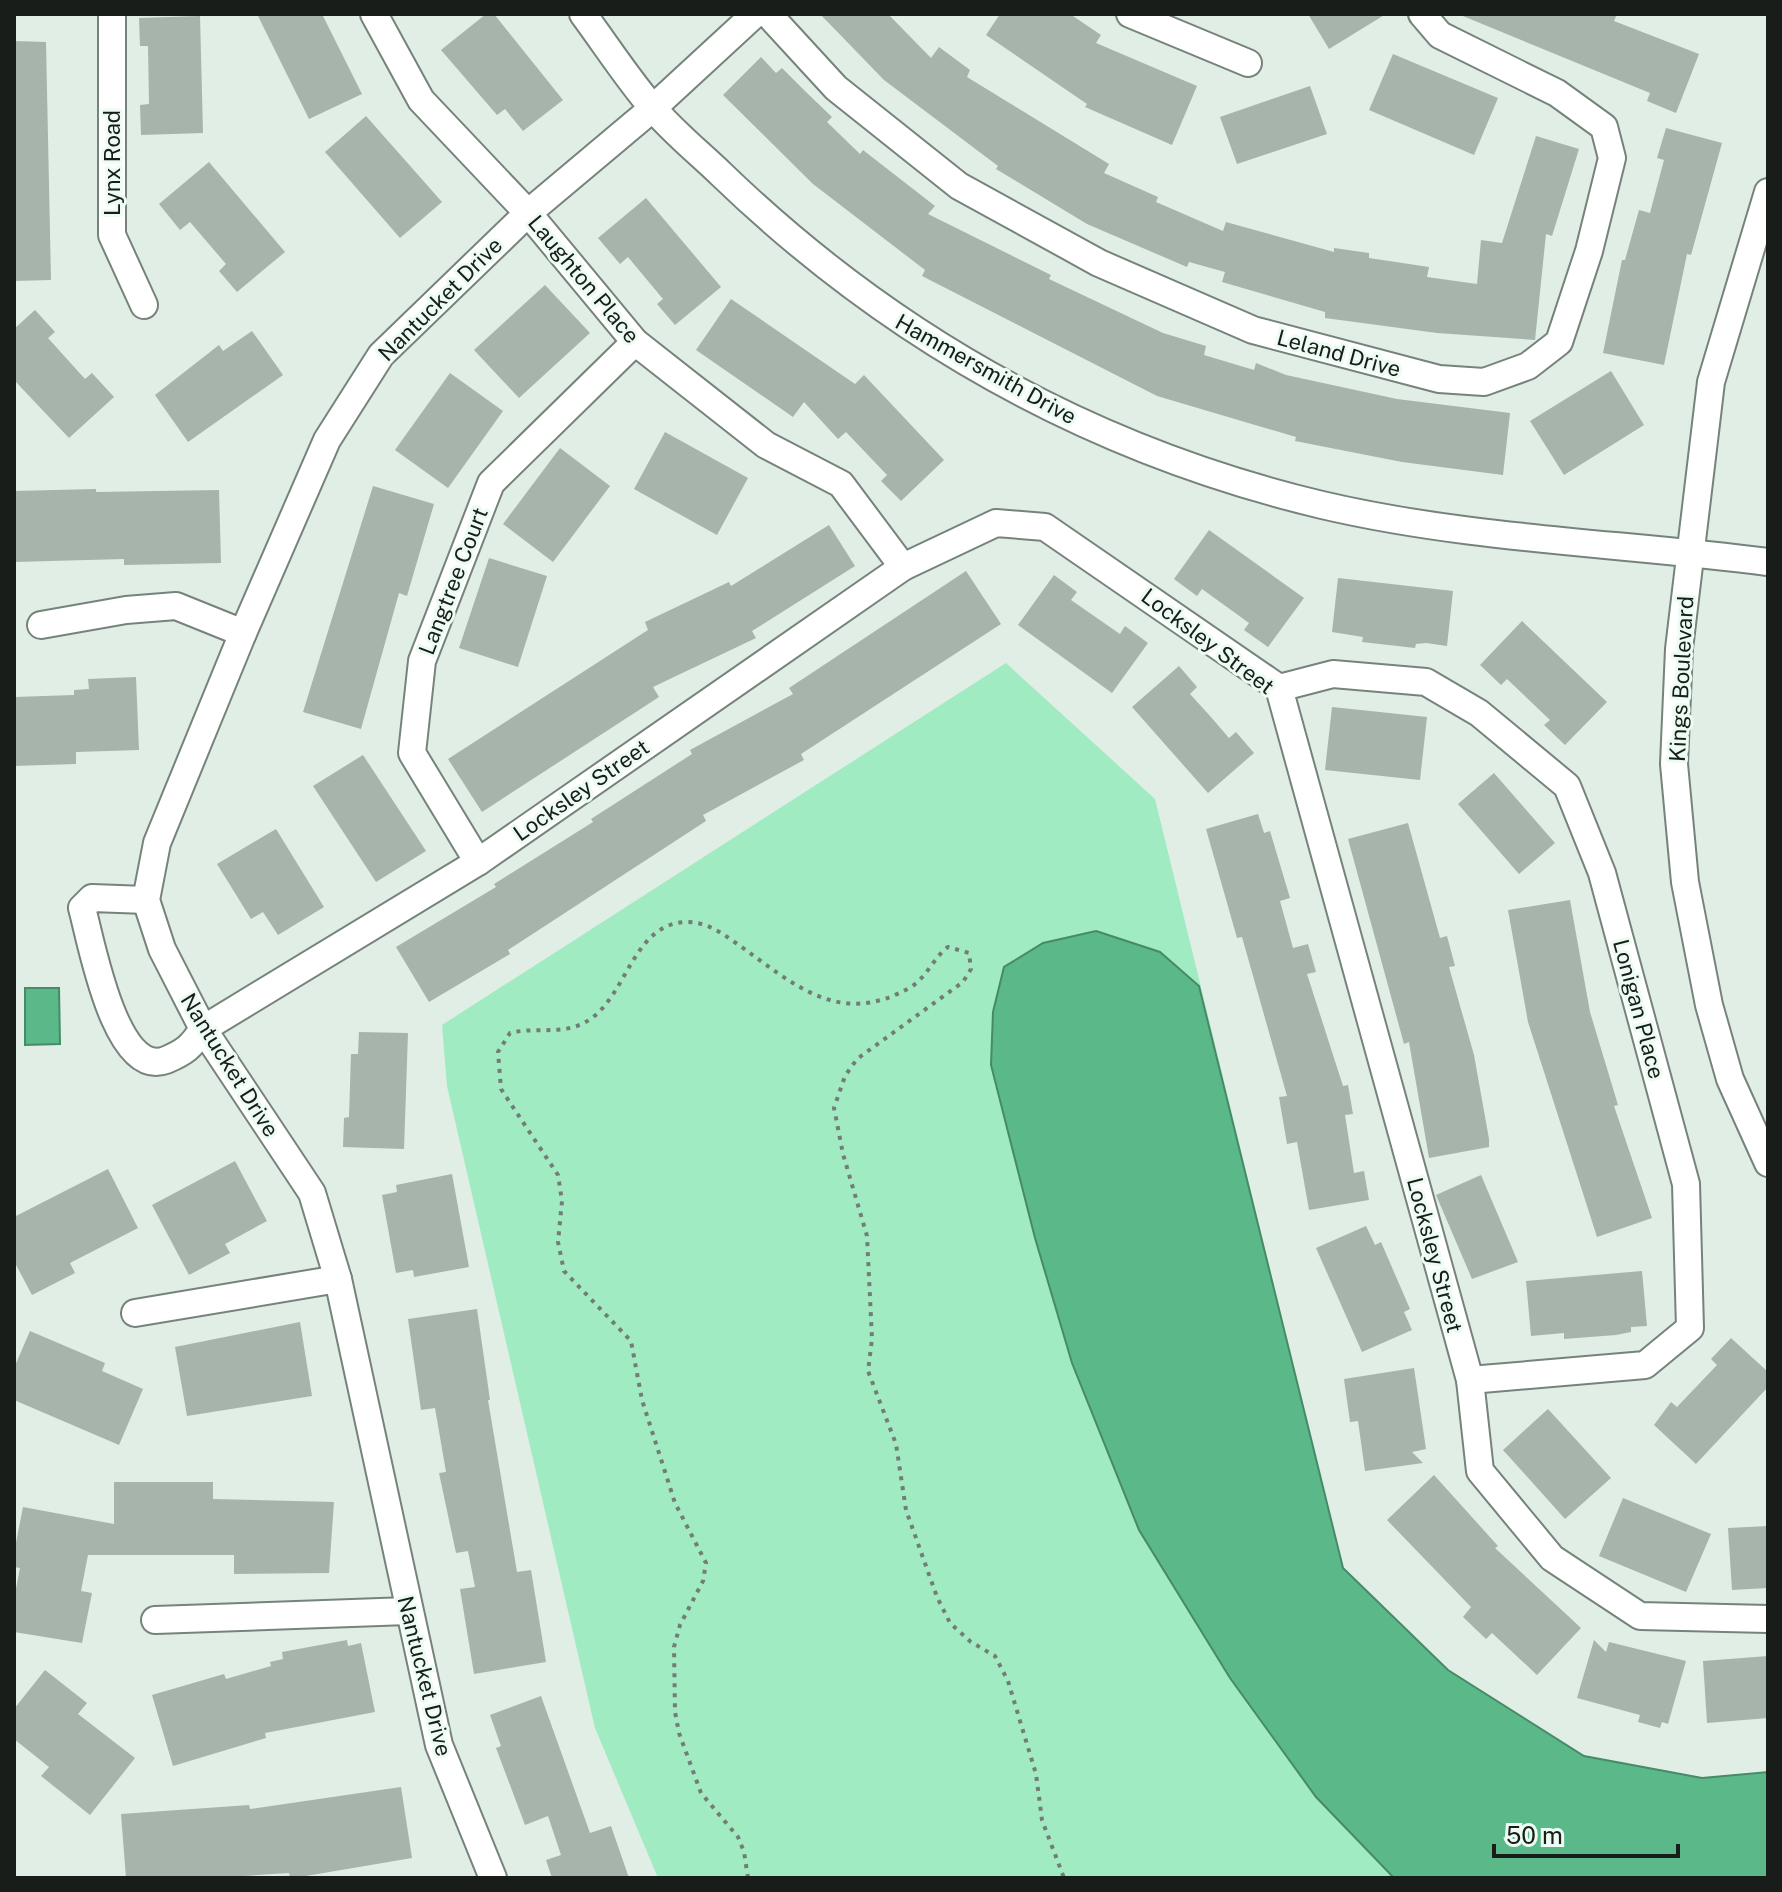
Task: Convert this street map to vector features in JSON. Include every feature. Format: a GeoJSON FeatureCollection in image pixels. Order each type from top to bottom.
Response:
{"type":"FeatureCollection","features":[{"type":"Feature","properties":{"kind":"street","name":"Lynx Road"},"geometry":{"type":"LineString","coordinates":[[112,14],[112,235],[144,305]]}},
{"type":"Feature","properties":{"kind":"street","name":"Laughton Place"},"geometry":{"type":"LineString","coordinates":[[374,14],[421,100],[528,213],[635,342],[766,445],[841,484],[903,567]]}},
{"type":"Feature","properties":{"kind":"street","name":"Hammersmith Drive"},"geometry":{"type":"LineString","coordinates":[[583,14],[653,108],[776,227],[895,320],[1065,415],[1200,472],[1323,505],[1417,523],[1768,562]]}},
{"type":"Feature","properties":{"kind":"street","name":"Nantucket Drive"},"geometry":{"type":"LineString","coordinates":[[488,1877],[439,1745],[338,1279],[312,1193],[203,1029],[162,949],[146,900],[157,843],[243,633],[327,440],[381,355],[528,213],[653,108],[755,14]]}},
{"type":"Feature","properties":{"kind":"street","name":"Leland Drive"},"geometry":{"type":"LineString","coordinates":[[768,14],[836,88],[959,186],[1099,263],[1253,330],[1439,379],[1484,382],[1528,366],[1559,342],[1589,251],[1612,158],[1604,127],[1557,93],[1440,35],[1422,14]]}},
{"type":"Feature","properties":{"kind":"street"},"geometry":{"type":"LineString","coordinates":[[1130,14],[1248,63]]}},
{"type":"Feature","properties":{"kind":"street","name":"Kings Boulevard"},"geometry":{"type":"LineString","coordinates":[[1768,192],[1753,231],[1711,382],[1679,649],[1674,764],[1685,882],[1709,1005],[1730,1079],[1768,1163]]}},
{"type":"Feature","properties":{"kind":"street","name":"Langtree Court"},"geometry":{"type":"LineString","coordinates":[[478,862],[412,753],[422,661],[491,483],[635,342]]}},
{"type":"Feature","properties":{"kind":"street","name":"Locksley Street"},"geometry":{"type":"LineString","coordinates":[[146,900],[92,898],[82,908],[114,1023],[138,1056],[159,1062],[190,1050],[203,1029],[478,862],[903,567],[996,523],[1045,527],[1279,688],[1470,1380],[1480,1471],[1552,1558],[1640,1616],[1768,1619]]}},
{"type":"Feature","properties":{"kind":"street"},"geometry":{"type":"LineString","coordinates":[[41,625],[126,610],[176,606],[243,633]]}},
{"type":"Feature","properties":{"kind":"street","name":"Lonigan Place"},"geometry":{"type":"LineString","coordinates":[[1279,688],[1333,674],[1426,682],[1479,713],[1567,786],[1602,873],[1686,1184],[1690,1328],[1645,1365],[1470,1380]]}},
{"type":"Feature","properties":{"kind":"street"},"geometry":{"type":"LineString","coordinates":[[135,1313],[338,1279]]}},
{"type":"Feature","properties":{"kind":"street"},"geometry":{"type":"LineString","coordinates":[[155,1620],[408,1611]]}},
{"type":"Feature","properties":{"kind":"path"},"geometry":{"type":"LineString","coordinates":[[748,1878],[738,1837],[701,1793],[679,1733],[675,1712],[674,1647],[680,1625],[703,1581],[706,1563],[703,1552],[675,1503],[642,1400],[631,1341],[564,1271],[558,1242],[562,1201],[558,1175],[508,1105],[497,1073],[498,1052],[510,1033],[569,1030],[590,1019],[618,990],[645,943],[662,928],[685,922],[714,928],[800,990],[836,1004],[866,1002],[910,987],[948,947],[969,953],[971,969],[963,982],[857,1059],[845,1076],[834,1108],[843,1154],[867,1236],[872,1325],[868,1371],[896,1444],[906,1510],[950,1623],[971,1642],[995,1656],[1008,1681],[1036,1774],[1042,1820],[1064,1878]]}},
{"type":"Feature","properties":{"kind":"shaded area"},"geometry":{"type":"Polygon","coordinates":[[[1006,663],[1155,799],[1343,1568],[1448,1670],[1584,1756],[1702,1778],[1768,1772],[1768,1878],[658,1878],[595,1728],[447,1086],[442,1025],[1006,663]]]}},
{"type":"Feature","properties":{"kind":"shaded area"},"geometry":{"type":"Polygon","coordinates":[[[1096,931],[1160,952],[1199,986],[1343,1568],[1448,1670],[1584,1756],[1702,1778],[1768,1772],[1768,1878],[1394,1878],[1316,1797],[1230,1678],[1139,1530],[1072,1363],[1035,1238],[991,1065],[993,1012],[1004,967],[1043,943],[1096,931]]]}},
{"type":"Feature","properties":{"kind":"shaded area"},"geometry":{"type":"Polygon","coordinates":[[[25,988],[59,988],[60,1044],[25,1045],[25,988]]]}},
{"type":"Feature","properties":{"kind":"building"},"geometry":{"type":"Polygon","coordinates":[[[257,14],[322,14],[362,94],[309,119],[257,14]]]}},
{"type":"Feature","properties":{"kind":"building"},"geometry":{"type":"Polygon","coordinates":[[[486,14],[494,14],[563,100],[523,131],[505,109],[497,115],[441,50],[486,14]]]}},
{"type":"Feature","properties":{"kind":"building"},"geometry":{"type":"Polygon","coordinates":[[[820,14],[888,14],[931,58],[939,47],[970,70],[967,77],[1109,164],[1104,173],[1158,197],[1156,202],[1223,231],[1226,222],[1334,252],[1334,248],[1369,253],[1369,258],[1429,267],[1427,277],[1477,284],[1481,240],[1502,243],[1536,136],[1579,149],[1552,236],[1546,234],[1535,340],[1437,333],[1325,318],[1325,312],[1222,282],[1225,272],[1189,262],[1187,267],[1087,224],[996,169],[998,166],[884,80],[820,14]]]}},
{"type":"Feature","properties":{"kind":"building"},"geometry":{"type":"Polygon","coordinates":[[[1000,14],[1070,14],[1101,35],[1096,43],[1197,86],[1172,145],[1085,107],[1087,104],[986,35],[1000,14]]]}},
{"type":"Feature","properties":{"kind":"building"},"geometry":{"type":"Polygon","coordinates":[[[1308,14],[1386,14],[1329,49],[1308,14]]]}},
{"type":"Feature","properties":{"kind":"building"},"geometry":{"type":"Polygon","coordinates":[[[1458,14],[1617,14],[1614,21],[1699,54],[1676,113],[1647,101],[1650,93],[1458,14]]]}},
{"type":"Feature","properties":{"kind":"building"},"geometry":{"type":"Polygon","coordinates":[[[200,16],[203,133],[141,135],[140,105],[149,104],[148,46],[140,46],[139,18],[200,16]]]}},
{"type":"Feature","properties":{"kind":"building"},"geometry":{"type":"Polygon","coordinates":[[[14,41],[46,42],[51,280],[14,281],[14,41]]]}},
{"type":"Feature","properties":{"kind":"building"},"geometry":{"type":"Polygon","coordinates":[[[1393,54],[1498,98],[1474,155],[1369,110],[1393,54]]]}},
{"type":"Feature","properties":{"kind":"building"},"geometry":{"type":"Polygon","coordinates":[[[761,57],[776,73],[782,68],[832,117],[827,122],[860,154],[863,150],[935,206],[928,214],[1051,275],[1049,279],[1163,333],[1206,346],[1204,355],[1254,370],[1256,363],[1286,375],[1397,399],[1510,413],[1503,475],[1402,462],[1295,441],[1296,437],[1157,396],[922,276],[925,270],[813,184],[723,95],[761,57]]]}},
{"type":"Feature","properties":{"kind":"building"},"geometry":{"type":"Polygon","coordinates":[[[1310,86],[1327,134],[1237,164],[1220,117],[1310,86]]]}},
{"type":"Feature","properties":{"kind":"building"},"geometry":{"type":"Polygon","coordinates":[[[366,116],[442,202],[400,238],[325,152],[366,116]]]}},
{"type":"Feature","properties":{"kind":"building"},"geometry":{"type":"Polygon","coordinates":[[[1666,128],[1722,143],[1691,255],[1687,254],[1664,365],[1603,353],[1622,260],[1625,260],[1639,210],[1650,213],[1664,160],[1657,158],[1666,128]]]}},
{"type":"Feature","properties":{"kind":"building"},"geometry":{"type":"Polygon","coordinates":[[[209,162],[285,252],[237,292],[219,271],[226,264],[190,222],[180,230],[159,204],[209,162]]]}},
{"type":"Feature","properties":{"kind":"building"},"geometry":{"type":"Polygon","coordinates":[[[646,198],[721,287],[675,325],[657,304],[663,299],[628,257],[620,264],[598,238],[646,198]]]}},
{"type":"Feature","properties":{"kind":"building"},"geometry":{"type":"Polygon","coordinates":[[[545,285],[590,333],[519,398],[474,350],[545,285]]]}},
{"type":"Feature","properties":{"kind":"building"},"geometry":{"type":"Polygon","coordinates":[[[731,299],[855,384],[864,375],[944,460],[901,501],[881,481],[887,475],[846,432],[838,439],[804,402],[793,417],[696,350],[731,299]]]}},
{"type":"Feature","properties":{"kind":"building"},"geometry":{"type":"Polygon","coordinates":[[[35,310],[55,332],[48,338],[85,379],[92,373],[114,397],[69,438],[14,380],[14,329],[35,310]]]}},
{"type":"Feature","properties":{"kind":"building"},"geometry":{"type":"Polygon","coordinates":[[[252,331],[283,375],[188,442],[155,395],[219,345],[223,351],[252,331]]]}},
{"type":"Feature","properties":{"kind":"building"},"geometry":{"type":"Polygon","coordinates":[[[1611,371],[1644,425],[1564,475],[1530,421],[1611,371]]]}},
{"type":"Feature","properties":{"kind":"building"},"geometry":{"type":"Polygon","coordinates":[[[450,373],[503,411],[448,488],[395,450],[450,373]]]}},
{"type":"Feature","properties":{"kind":"building"},"geometry":{"type":"Polygon","coordinates":[[[665,432],[748,478],[717,535],[634,489],[665,432]]]}},
{"type":"Feature","properties":{"kind":"building"},"geometry":{"type":"Polygon","coordinates":[[[560,448],[610,486],[553,562],[503,524],[560,448]]]}},
{"type":"Feature","properties":{"kind":"building"},"geometry":{"type":"Polygon","coordinates":[[[373,486],[434,504],[407,596],[399,593],[361,729],[303,712],[373,486]]]}},
{"type":"Feature","properties":{"kind":"building"},"geometry":{"type":"Polygon","coordinates":[[[96,489],[96,492],[219,490],[221,563],[124,565],[124,559],[14,562],[14,491],[96,489]]]}},
{"type":"Feature","properties":{"kind":"building"},"geometry":{"type":"Polygon","coordinates":[[[829,525],[855,566],[752,631],[756,638],[653,687],[659,697],[482,812],[448,759],[648,630],[645,622],[729,582],[731,586],[829,525]]]}},
{"type":"Feature","properties":{"kind":"building"},"geometry":{"type":"Polygon","coordinates":[[[1209,530],[1304,598],[1268,647],[1244,630],[1249,623],[1202,589],[1197,596],[1174,579],[1209,530]]]}},
{"type":"Feature","properties":{"kind":"building"},"geometry":{"type":"Polygon","coordinates":[[[489,558],[547,576],[518,667],[459,648],[489,558]]]}},
{"type":"Feature","properties":{"kind":"building"},"geometry":{"type":"Polygon","coordinates":[[[966,571],[1001,624],[801,754],[804,760],[703,815],[706,821],[508,950],[510,954],[429,1002],[396,947],[496,887],[494,884],[593,822],[591,819],[692,754],[690,750],[793,694],[789,688],[966,571]]]}},
{"type":"Feature","properties":{"kind":"building"},"geometry":{"type":"Polygon","coordinates":[[[1054,575],[1077,592],[1071,600],[1120,634],[1125,626],[1148,643],[1112,693],[1018,625],[1054,575]]]}},
{"type":"Feature","properties":{"kind":"building"},"geometry":{"type":"Polygon","coordinates":[[[1338,578],[1453,591],[1447,646],[1426,643],[1416,644],[1415,648],[1362,642],[1363,637],[1332,632],[1338,578]]]}},
{"type":"Feature","properties":{"kind":"building"},"geometry":{"type":"Polygon","coordinates":[[[1522,621],[1607,702],[1565,745],[1544,725],[1550,720],[1507,679],[1501,685],[1480,665],[1522,621]]]}},
{"type":"Feature","properties":{"kind":"building"},"geometry":{"type":"Polygon","coordinates":[[[1179,666],[1197,687],[1190,694],[1229,738],[1236,732],[1254,753],[1208,793],[1132,707],[1179,666]]]}},
{"type":"Feature","properties":{"kind":"building"},"geometry":{"type":"Polygon","coordinates":[[[136,677],[139,750],[76,752],[76,764],[14,766],[14,697],[74,695],[74,690],[89,689],[88,679],[136,677]]]}},
{"type":"Feature","properties":{"kind":"building"},"geometry":{"type":"Polygon","coordinates":[[[1332,707],[1427,717],[1420,780],[1325,770],[1332,707]]]}},
{"type":"Feature","properties":{"kind":"building"},"geometry":{"type":"Polygon","coordinates":[[[363,755],[426,851],[376,882],[313,786],[363,755]]]}},
{"type":"Feature","properties":{"kind":"building"},"geometry":{"type":"Polygon","coordinates":[[[1494,773],[1555,843],[1519,874],[1458,804],[1494,773]]]}},
{"type":"Feature","properties":{"kind":"building"},"geometry":{"type":"Polygon","coordinates":[[[1258,814],[1264,833],[1270,831],[1290,898],[1280,901],[1293,948],[1308,944],[1316,972],[1307,974],[1343,1086],[1348,1085],[1353,1114],[1345,1115],[1354,1173],[1364,1171],[1369,1200],[1309,1210],[1297,1142],[1287,1144],[1279,1097],[1287,1096],[1242,937],[1237,938],[1206,829],[1258,814]]]}},
{"type":"Feature","properties":{"kind":"building"},"geometry":{"type":"Polygon","coordinates":[[[1408,823],[1440,938],[1447,936],[1455,966],[1449,967],[1474,1055],[1489,1139],[1489,1147],[1429,1158],[1409,1042],[1404,1044],[1348,839],[1408,823]]]}},
{"type":"Feature","properties":{"kind":"building"},"geometry":{"type":"Polygon","coordinates":[[[276,829],[324,907],[278,935],[263,912],[251,919],[217,864],[276,829]]]}},
{"type":"Feature","properties":{"kind":"building"},"geometry":{"type":"Polygon","coordinates":[[[1570,900],[1590,1012],[1618,1105],[1614,1106],[1652,1218],[1597,1237],[1528,1022],[1508,910],[1570,900]]]}},
{"type":"Feature","properties":{"kind":"building"},"geometry":{"type":"Polygon","coordinates":[[[359,1032],[408,1033],[404,1149],[343,1147],[344,1118],[349,1117],[351,1054],[358,1054],[359,1032]]]}},
{"type":"Feature","properties":{"kind":"building"},"geometry":{"type":"Polygon","coordinates":[[[235,1161],[267,1221],[225,1244],[230,1253],[189,1275],[152,1205],[235,1161]]]}},
{"type":"Feature","properties":{"kind":"building"},"geometry":{"type":"Polygon","coordinates":[[[108,1169],[138,1228],[70,1263],[75,1273],[32,1295],[14,1261],[14,1217],[108,1169]]]}},
{"type":"Feature","properties":{"kind":"building"},"geometry":{"type":"Polygon","coordinates":[[[452,1174],[469,1267],[414,1277],[413,1270],[396,1273],[382,1195],[397,1192],[396,1185],[452,1174]]]}},
{"type":"Feature","properties":{"kind":"building"},"geometry":{"type":"Polygon","coordinates":[[[1481,1175],[1518,1262],[1472,1279],[1436,1195],[1481,1175]]]}},
{"type":"Feature","properties":{"kind":"building"},"geometry":{"type":"Polygon","coordinates":[[[1366,1226],[1375,1245],[1381,1242],[1410,1309],[1404,1312],[1412,1330],[1362,1352],[1316,1248],[1366,1226]]]}},
{"type":"Feature","properties":{"kind":"building"},"geometry":{"type":"Polygon","coordinates":[[[1642,1271],[1647,1326],[1631,1327],[1631,1332],[1616,1335],[1564,1339],[1564,1333],[1531,1336],[1526,1281],[1642,1271]]]}},
{"type":"Feature","properties":{"kind":"building"},"geometry":{"type":"Polygon","coordinates":[[[477,1309],[488,1400],[517,1572],[531,1570],[546,1662],[474,1674],[460,1589],[475,1587],[468,1551],[456,1553],[439,1473],[446,1472],[435,1408],[421,1410],[408,1319],[477,1309]]]}},
{"type":"Feature","properties":{"kind":"building"},"geometry":{"type":"Polygon","coordinates":[[[300,1322],[312,1396],[187,1416],[175,1347],[300,1322]]]}},
{"type":"Feature","properties":{"kind":"building"},"geometry":{"type":"Polygon","coordinates":[[[30,1331],[105,1363],[102,1371],[143,1389],[119,1445],[14,1400],[14,1368],[30,1331]]]}},
{"type":"Feature","properties":{"kind":"building"},"geometry":{"type":"Polygon","coordinates":[[[1731,1338],[1768,1372],[1768,1387],[1696,1464],[1654,1425],[1671,1402],[1677,1407],[1717,1365],[1711,1359],[1731,1338]]]}},
{"type":"Feature","properties":{"kind":"building"},"geometry":{"type":"Polygon","coordinates":[[[1414,1368],[1426,1449],[1412,1452],[1423,1463],[1365,1471],[1358,1421],[1350,1422],[1344,1379],[1414,1368]]]}},
{"type":"Feature","properties":{"kind":"building"},"geometry":{"type":"Polygon","coordinates":[[[1548,1409],[1611,1478],[1565,1519],[1503,1450],[1548,1409]]]}},
{"type":"Feature","properties":{"kind":"building"},"geometry":{"type":"Polygon","coordinates":[[[1434,1475],[1498,1546],[1495,1548],[1581,1628],[1537,1675],[1492,1633],[1486,1639],[1463,1617],[1471,1607],[1387,1520],[1434,1475]]]}},
{"type":"Feature","properties":{"kind":"building"},"geometry":{"type":"Polygon","coordinates":[[[114,1482],[213,1482],[213,1499],[334,1502],[329,1573],[234,1574],[234,1555],[88,1555],[81,1591],[92,1593],[82,1643],[14,1632],[14,1599],[20,1568],[14,1567],[14,1553],[23,1507],[114,1524],[114,1482]]]}},
{"type":"Feature","properties":{"kind":"building"},"geometry":{"type":"Polygon","coordinates":[[[1623,1498],[1711,1534],[1686,1592],[1599,1556],[1623,1498]]]}},
{"type":"Feature","properties":{"kind":"building"},"geometry":{"type":"Polygon","coordinates":[[[1768,1526],[1768,1588],[1732,1590],[1728,1528],[1768,1526]]]}},
{"type":"Feature","properties":{"kind":"building"},"geometry":{"type":"Polygon","coordinates":[[[347,1640],[348,1646],[361,1643],[375,1712],[265,1733],[266,1738],[173,1766],[152,1695],[224,1674],[226,1679],[271,1666],[270,1662],[283,1659],[282,1652],[347,1640]]]}},
{"type":"Feature","properties":{"kind":"building"},"geometry":{"type":"Polygon","coordinates":[[[1594,1640],[1606,1652],[1609,1642],[1686,1661],[1668,1724],[1662,1722],[1660,1728],[1638,1722],[1640,1715],[1577,1698],[1594,1640]]]}},
{"type":"Feature","properties":{"kind":"building"},"geometry":{"type":"Polygon","coordinates":[[[1768,1656],[1768,1718],[1707,1723],[1703,1661],[1768,1656]]]}},
{"type":"Feature","properties":{"kind":"building"},"geometry":{"type":"Polygon","coordinates":[[[45,1670],[87,1703],[78,1714],[135,1758],[90,1815],[41,1776],[49,1767],[14,1739],[14,1709],[45,1670]]]}},
{"type":"Feature","properties":{"kind":"building"},"geometry":{"type":"Polygon","coordinates":[[[541,1696],[590,1833],[611,1826],[629,1878],[552,1878],[546,1860],[561,1855],[548,1816],[525,1825],[496,1748],[501,1746],[490,1715],[541,1696]]]}},
{"type":"Feature","properties":{"kind":"building"},"geometry":{"type":"Polygon","coordinates":[[[401,1787],[412,1858],[294,1878],[290,1878],[289,1873],[213,1878],[126,1878],[121,1814],[249,1805],[250,1809],[401,1787]]]}}]}
